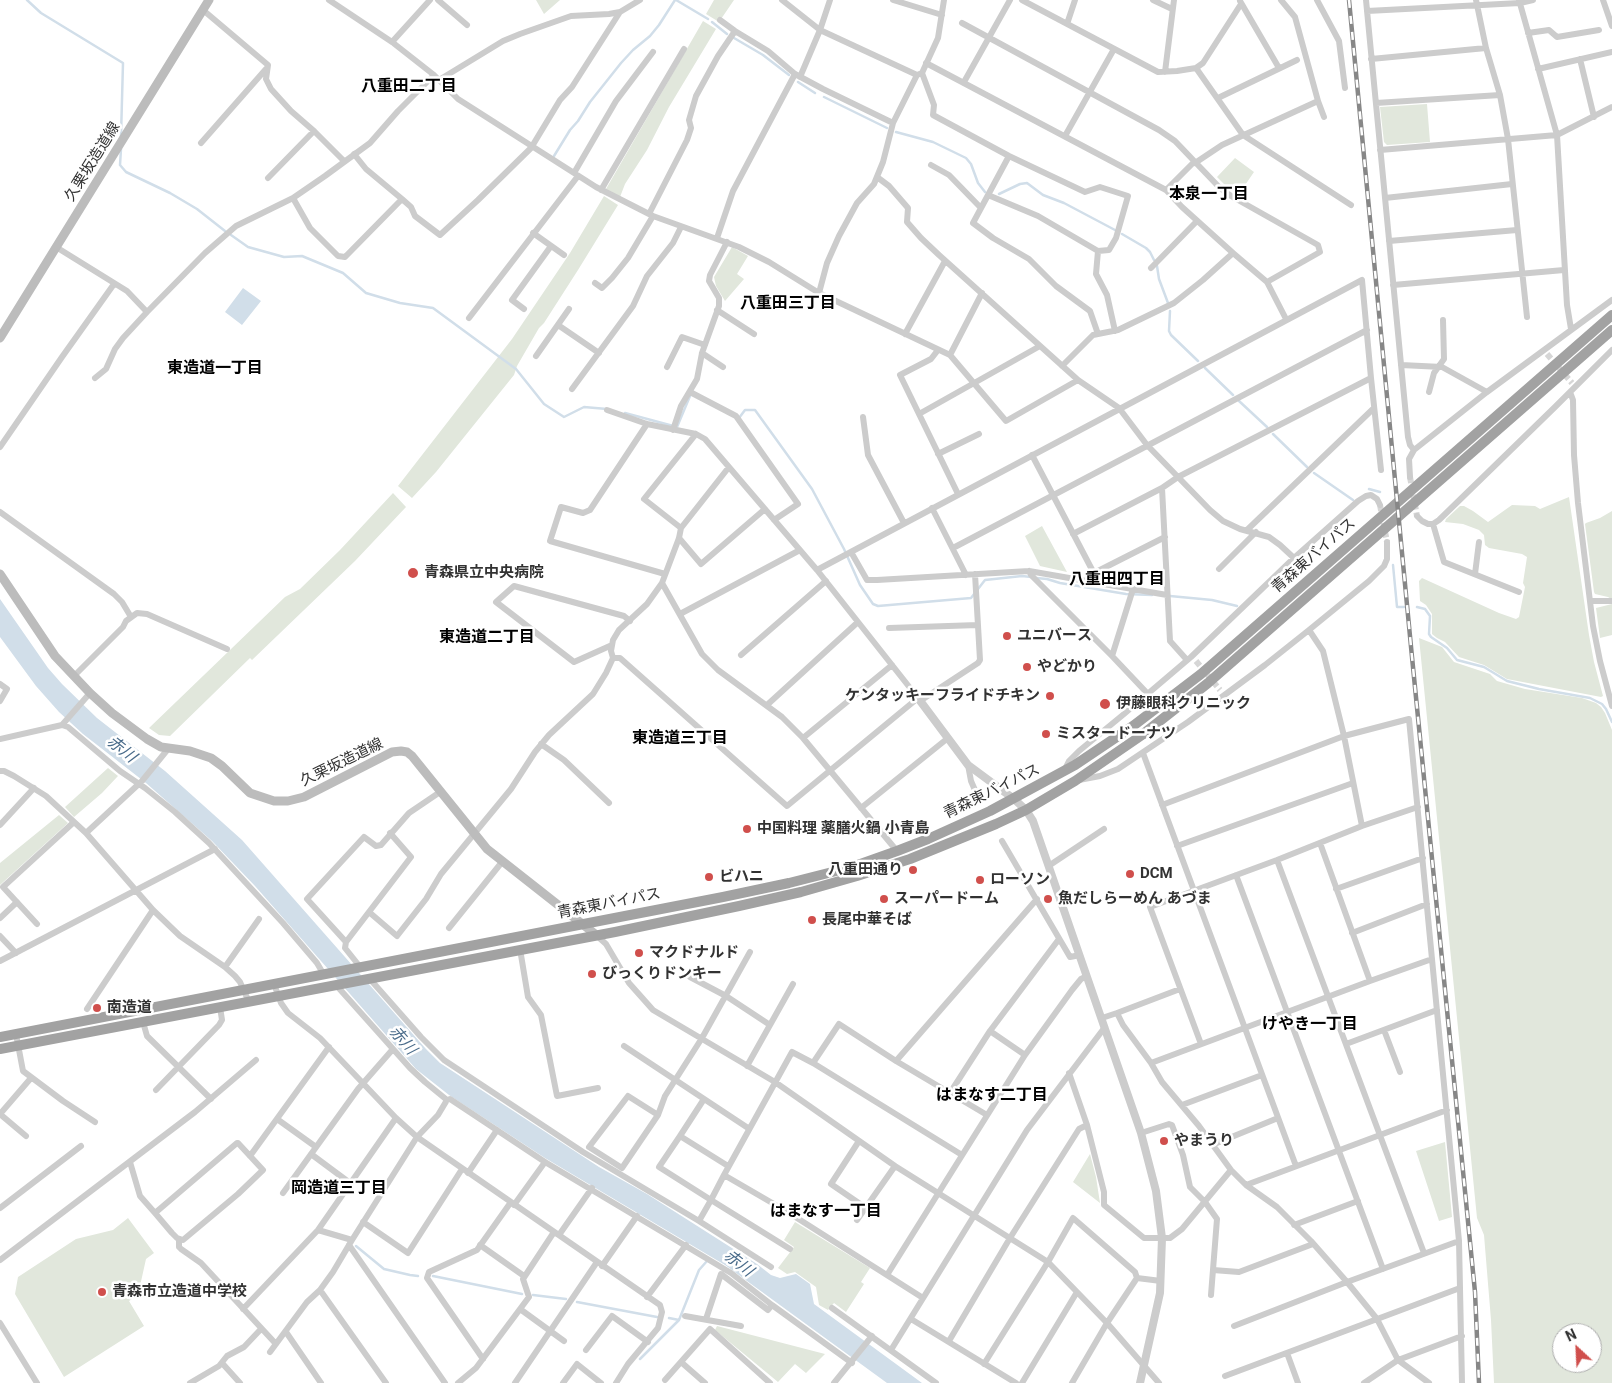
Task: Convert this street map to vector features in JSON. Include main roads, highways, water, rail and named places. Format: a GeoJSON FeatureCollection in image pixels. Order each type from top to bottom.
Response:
{"type":"FeatureCollection","features":[{"type":"Feature","properties":{"kind":"highway","name":"青森東バイパス"},"geometry":{"type":"LineString","coordinates":[[0,1037],[582,925],[789,883],[852,867],[928,839],[1014,799],[1063,772],[1133,726],[1201,674],[1383,509],[1409,492],[1612,315]]}},
{"type":"Feature","properties":{"kind":"highway","name":"青森東バイパス"},"geometry":{"type":"LineString","coordinates":[[0,1049],[220,1008],[739,906],[857,876],[963,839],[1026,810],[1076,781],[1142,735],[1208,683],[1612,330]]}},
{"type":"Feature","properties":{"kind":"main road","name":"久栗坂造道線"},"geometry":{"type":"LineString","coordinates":[[0,338],[209,0]]}},
{"type":"Feature","properties":{"kind":"main road","name":"久栗坂造道線"},"geometry":{"type":"LineString","coordinates":[[0,574],[55,656],[112,713],[147,739],[161,747],[190,751],[211,758],[250,793],[274,800],[288,801],[304,797],[392,752],[407,752],[487,849],[595,934]]}},
{"type":"Feature","properties":{"kind":"water"},"geometry":{"type":"Polygon","coordinates":[[[243,288],[261,301],[242,325],[225,312],[243,288]]]}},
{"type":"Feature","properties":{"kind":"water","name":"赤川"},"geometry":{"type":"Polygon","coordinates":[[[0,599],[48,668],[62,684],[97,718],[165,771],[242,840],[440,1063],[599,1167],[647,1194],[757,1264],[771,1275],[780,1278],[796,1274],[810,1284],[814,1304],[922,1383],[887,1383],[725,1265],[545,1158],[449,1095],[416,1069],[255,886],[212,841],[146,783],[83,734],[59,712],[36,686],[0,637],[0,599]]]}},
{"type":"Feature","properties":{"kind":"waterway"},"geometry":{"type":"LineString","coordinates":[[27,0],[41,13],[123,63],[121,136]]}},
{"type":"Feature","properties":{"kind":"waterway"},"geometry":{"type":"LineString","coordinates":[[554,156],[590,102],[621,63],[650,36],[675,0]]}},
{"type":"Feature","properties":{"kind":"waterway"},"geometry":{"type":"LineString","coordinates":[[676,0],[708,19]]}},
{"type":"Feature","properties":{"kind":"waterway"},"geometry":{"type":"LineString","coordinates":[[712,22],[727,34]]}},
{"type":"Feature","properties":{"kind":"waterway"},"geometry":{"type":"LineString","coordinates":[[734,38],[763,55],[789,75]]}},
{"type":"Feature","properties":{"kind":"waterway"},"geometry":{"type":"LineString","coordinates":[[798,82],[815,93]]}},
{"type":"Feature","properties":{"kind":"waterway"},"geometry":{"type":"LineString","coordinates":[[824,97],[887,128]]}},
{"type":"Feature","properties":{"kind":"waterway"},"geometry":{"type":"LineString","coordinates":[[896,132],[933,142],[966,158],[971,164],[978,183],[985,192]]}},
{"type":"Feature","properties":{"kind":"waterway"},"geometry":{"type":"LineString","coordinates":[[121,149],[120,165],[126,172],[170,193],[197,209],[225,231]]}},
{"type":"Feature","properties":{"kind":"waterway"},"geometry":{"type":"LineString","coordinates":[[999,194],[1020,184],[1027,183],[1043,195],[1064,203],[1115,230]]}},
{"type":"Feature","properties":{"kind":"waterway"},"geometry":{"type":"LineString","coordinates":[[1122,234],[1146,248],[1154,260]]}},
{"type":"Feature","properties":{"kind":"waterway"},"geometry":{"type":"LineString","coordinates":[[231,235],[248,247],[284,257],[302,256],[343,273],[366,293],[400,303],[433,308],[516,369],[544,404],[564,417],[584,407],[607,409]]}},
{"type":"Feature","properties":{"kind":"waterway"},"geometry":{"type":"LineString","coordinates":[[1157,266],[1159,279],[1168,303]]}},
{"type":"Feature","properties":{"kind":"waterway"},"geometry":{"type":"LineString","coordinates":[[1170,311],[1169,331],[1171,335],[1198,361]]}},
{"type":"Feature","properties":{"kind":"waterway"},"geometry":{"type":"LineString","coordinates":[[1205,368],[1233,395]]}},
{"type":"Feature","properties":{"kind":"waterway"},"geometry":{"type":"LineString","coordinates":[[625,413],[677,427],[690,396]]}},
{"type":"Feature","properties":{"kind":"waterway"},"geometry":{"type":"LineString","coordinates":[[1239,401],[1267,427]]}},
{"type":"Feature","properties":{"kind":"waterway"},"geometry":{"type":"LineString","coordinates":[[739,418],[745,410],[755,410],[812,489],[844,549],[860,585],[873,604],[878,606],[971,598],[985,580],[1022,576],[1031,577]]}},
{"type":"Feature","properties":{"kind":"waterway"},"geometry":{"type":"LineString","coordinates":[[1273,434],[1307,467]]}},
{"type":"Feature","properties":{"kind":"waterway"},"geometry":{"type":"LineString","coordinates":[[1314,473],[1353,500]]}},
{"type":"Feature","properties":{"kind":"waterway"},"geometry":{"type":"LineString","coordinates":[[1369,489],[1380,492]]}},
{"type":"Feature","properties":{"kind":"waterway"},"geometry":{"type":"LineString","coordinates":[[1393,565],[1397,607],[1404,607]]}},
{"type":"Feature","properties":{"kind":"waterway"},"geometry":{"type":"LineString","coordinates":[[1036,578],[1126,594],[1152,595]]}},
{"type":"Feature","properties":{"kind":"waterway"},"geometry":{"type":"LineString","coordinates":[[1170,596],[1212,600],[1237,606]]}},
{"type":"Feature","properties":{"kind":"waterway"},"geometry":{"type":"LineString","coordinates":[[1417,607],[1425,609],[1430,616],[1429,634],[1431,637],[1447,648],[1457,660],[1484,667],[1507,681],[1590,698],[1602,704],[1612,722]]}},
{"type":"Feature","properties":{"kind":"waterway"},"geometry":{"type":"LineString","coordinates":[[356,1246],[384,1269],[418,1276]]}},
{"type":"Feature","properties":{"kind":"waterway"},"geometry":{"type":"LineString","coordinates":[[640,1359],[679,1320],[699,1270],[707,1261]]}},
{"type":"Feature","properties":{"kind":"waterway"},"geometry":{"type":"LineString","coordinates":[[433,1276],[522,1294]]}},
{"type":"Feature","properties":{"kind":"waterway"},"geometry":{"type":"LineString","coordinates":[[533,1295],[566,1299]]}},
{"type":"Feature","properties":{"kind":"waterway"},"geometry":{"type":"LineString","coordinates":[[577,1302],[657,1317]]}},
{"type":"Feature","properties":{"kind":"waterway"},"geometry":{"type":"LineString","coordinates":[[669,1318],[679,1320]]}},
{"type":"Feature","properties":{"kind":"tunnel"},"geometry":{"type":"LineString","coordinates":[[1547,354],[1572,383]]}},
{"type":"Feature","properties":{"kind":"tunnel"},"geometry":{"type":"LineString","coordinates":[[1410,477],[1417,516]]}},
{"type":"Feature","properties":{"kind":"tunnel"},"geometry":{"type":"LineString","coordinates":[[1380,505],[1387,542]]}},
{"type":"Feature","properties":{"kind":"tunnel"},"geometry":{"type":"LineString","coordinates":[[1196,661],[1220,690]]}},
{"type":"Feature","properties":{"kind":"railway"},"geometry":{"type":"LineString","coordinates":[[1349,0],[1475,1292],[1479,1383]]}},
{"type":"Feature","properties":{"kind":"place","name":"青森県立中央病院"},"geometry":{"type":"Point","coordinates":[413,573]}},
{"type":"Feature","properties":{"kind":"place","name":"ユニバース"},"geometry":{"type":"Point","coordinates":[1007,636]}},
{"type":"Feature","properties":{"kind":"place","name":"やどかり"},"geometry":{"type":"Point","coordinates":[1027,667]}},
{"type":"Feature","properties":{"kind":"place","name":"ケンタッキーフライドチキン"},"geometry":{"type":"Point","coordinates":[1050,696]}},
{"type":"Feature","properties":{"kind":"place","name":"伊藤眼科クリニック"},"geometry":{"type":"Point","coordinates":[1105,704]}},
{"type":"Feature","properties":{"kind":"place","name":"ミスタードーナツ"},"geometry":{"type":"Point","coordinates":[1046,734]}},
{"type":"Feature","properties":{"kind":"place","name":"中国料理 薬膳火鍋 小青島"},"geometry":{"type":"Point","coordinates":[747,829]}},
{"type":"Feature","properties":{"kind":"place","name":"八重田通り"},"geometry":{"type":"Point","coordinates":[913,870]}},
{"type":"Feature","properties":{"kind":"place","name":"DCM"},"geometry":{"type":"Point","coordinates":[1130,874]}},
{"type":"Feature","properties":{"kind":"place","name":"ビハニ"},"geometry":{"type":"Point","coordinates":[709,877]}},
{"type":"Feature","properties":{"kind":"place","name":"ローソン"},"geometry":{"type":"Point","coordinates":[980,880]}},
{"type":"Feature","properties":{"kind":"place","name":"スーパードーム"},"geometry":{"type":"Point","coordinates":[884,899]}},
{"type":"Feature","properties":{"kind":"place","name":"魚だしらーめん あづま"},"geometry":{"type":"Point","coordinates":[1048,899]}},
{"type":"Feature","properties":{"kind":"place","name":"長尾中華そば"},"geometry":{"type":"Point","coordinates":[812,920]}},
{"type":"Feature","properties":{"kind":"place","name":"マクドナルド"},"geometry":{"type":"Point","coordinates":[639,953]}},
{"type":"Feature","properties":{"kind":"place","name":"びっくりドンキー"},"geometry":{"type":"Point","coordinates":[592,974]}},
{"type":"Feature","properties":{"kind":"place","name":"南造道"},"geometry":{"type":"Point","coordinates":[97,1008]}},
{"type":"Feature","properties":{"kind":"place","name":"やまうり"},"geometry":{"type":"Point","coordinates":[1164,1141]}},
{"type":"Feature","properties":{"kind":"place","name":"青森市立造道中学校"},"geometry":{"type":"Point","coordinates":[102,1292]}},
{"type":"Feature","properties":{"kind":"district","name":"八重田二丁目"},"geometry":{"type":"Point","coordinates":[409,87]}},
{"type":"Feature","properties":{"kind":"district","name":"本泉一丁目"},"geometry":{"type":"Point","coordinates":[1209,195]}},
{"type":"Feature","properties":{"kind":"district","name":"八重田三丁目"},"geometry":{"type":"Point","coordinates":[788,304]}},
{"type":"Feature","properties":{"kind":"district","name":"東造道一丁目"},"geometry":{"type":"Point","coordinates":[215,369]}},
{"type":"Feature","properties":{"kind":"district","name":"八重田四丁目"},"geometry":{"type":"Point","coordinates":[1117,580]}},
{"type":"Feature","properties":{"kind":"district","name":"東造道二丁目"},"geometry":{"type":"Point","coordinates":[487,638]}},
{"type":"Feature","properties":{"kind":"district","name":"東造道三丁目"},"geometry":{"type":"Point","coordinates":[680,739]}},
{"type":"Feature","properties":{"kind":"district","name":"けやき一丁目"},"geometry":{"type":"Point","coordinates":[1310,1025]}},
{"type":"Feature","properties":{"kind":"district","name":"はまなす二丁目"},"geometry":{"type":"Point","coordinates":[992,1096]}},
{"type":"Feature","properties":{"kind":"district","name":"岡造道三丁目"},"geometry":{"type":"Point","coordinates":[339,1189]}},
{"type":"Feature","properties":{"kind":"district","name":"はまなす一丁目"},"geometry":{"type":"Point","coordinates":[826,1212]}}]}
